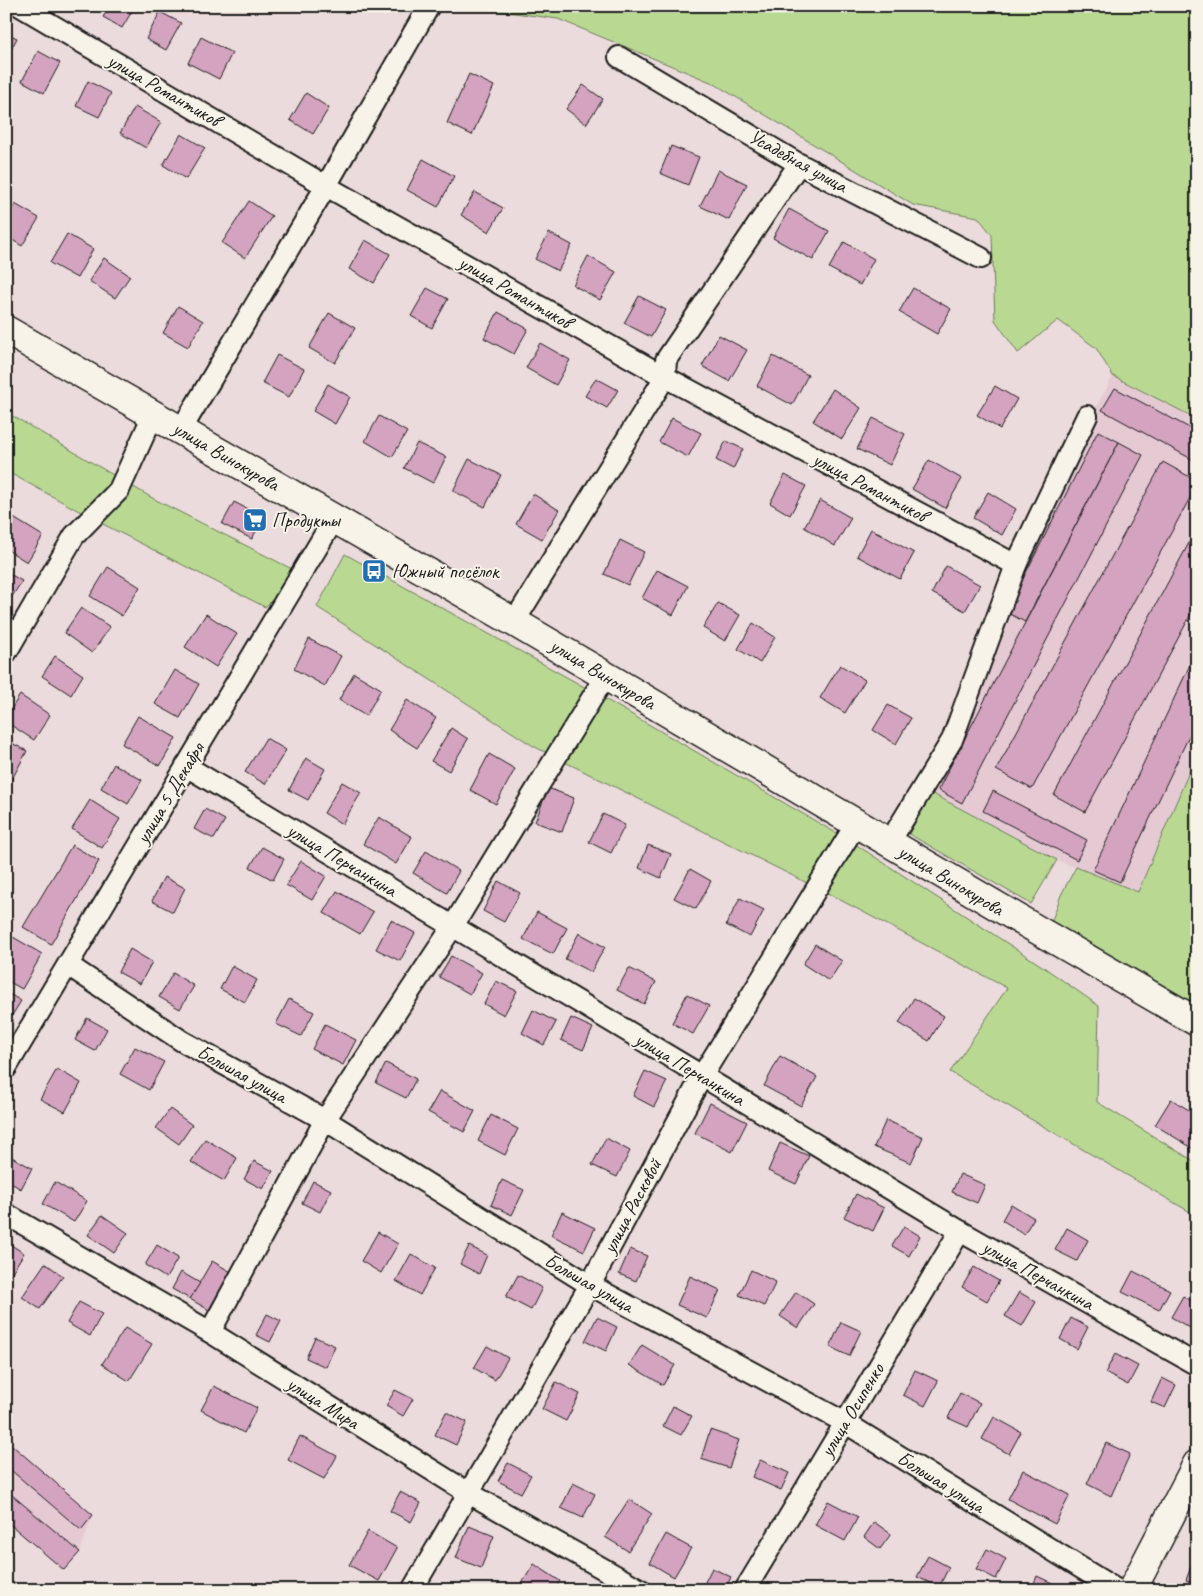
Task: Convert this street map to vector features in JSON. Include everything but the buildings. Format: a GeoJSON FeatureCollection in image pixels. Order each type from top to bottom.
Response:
{"type":"FeatureCollection","features":[{"type":"Feature","properties":{"kind":"main road","name":"улица Винокурова"},"geometry":{"type":"LineString","coordinates":[[6,330],[514,622],[1197,1022]]}},
{"type":"Feature","properties":{"kind":"main road"},"geometry":{"type":"LineString","coordinates":[[1132,1590],[1197,1464]]}},
{"type":"Feature","properties":{"kind":"street","name":"улица Романтиков"},"geometry":{"type":"LineString","coordinates":[[20,6],[326,186],[665,377],[1016,565]]}},
{"type":"Feature","properties":{"kind":"street"},"geometry":{"type":"LineString","coordinates":[[181,430],[326,186],[429,6]]}},
{"type":"Feature","properties":{"kind":"street","name":"Усадебная улица"},"geometry":{"type":"LineString","coordinates":[[619,57],[799,164],[981,258]]}},
{"type":"Feature","properties":{"kind":"street"},"geometry":{"type":"LineString","coordinates":[[514,622],[665,377],[666,360],[799,164]]}},
{"type":"Feature","properties":{"kind":"street"},"geometry":{"type":"LineString","coordinates":[[6,653],[74,536],[120,490],[153,415]]}},
{"type":"Feature","properties":{"kind":"street"},"geometry":{"type":"LineString","coordinates":[[889,843],[952,740],[1016,565],[1087,416]]}},
{"type":"Feature","properties":{"kind":"street","name":"улица 5 Декабря"},"geometry":{"type":"LineString","coordinates":[[6,1068],[334,519]]}},
{"type":"Feature","properties":{"kind":"street"},"geometry":{"type":"LineString","coordinates":[[210,1332],[325,1120],[453,926],[606,676]]}},
{"type":"Feature","properties":{"kind":"street","name":"улица Перчанкина"},"geometry":{"type":"LineString","coordinates":[[186,766],[960,1231],[1197,1365]]}},
{"type":"Feature","properties":{"kind":"street","name":"улица Расковой"},"geometry":{"type":"LineString","coordinates":[[412,1590],[467,1492],[590,1285],[702,1076],[856,824]]}},
{"type":"Feature","properties":{"kind":"street","name":"Большая улица"},"geometry":{"type":"LineString","coordinates":[[68,965],[182,1041],[325,1120],[590,1285],[844,1422],[1116,1590]]}},
{"type":"Feature","properties":{"kind":"street","name":"улица Мира"},"geometry":{"type":"LineString","coordinates":[[6,1214],[210,1332],[467,1492],[641,1590]]}},
{"type":"Feature","properties":{"kind":"street","name":"улица Осипенко"},"geometry":{"type":"LineString","coordinates":[[745,1590],[960,1231]]}},
{"type":"Feature","properties":{"kind":"shaded area"},"geometry":{"type":"Polygon","coordinates":[[[1113,376],[1197,419],[1197,753],[1138,892],[1057,860],[931,793],[1010,590],[1089,420],[1113,376]]]}},
{"type":"Feature","properties":{"kind":"shaded area"},"geometry":{"type":"Polygon","coordinates":[[[6,1440],[93,1515],[80,1552],[64,1570],[6,1521],[6,1440]]]}},
{"type":"Feature","properties":{"kind":"green space"},"geometry":{"type":"Polygon","coordinates":[[[487,6],[1197,6],[1197,419],[1113,376],[1096,348],[1058,320],[1018,353],[995,320],[992,235],[978,217],[913,205],[713,83],[558,19],[500,11],[487,6]]]}},
{"type":"Feature","properties":{"kind":"green space"},"geometry":{"type":"Polygon","coordinates":[[[6,412],[154,499],[292,569],[278,594],[265,607],[99,522],[6,471],[6,412]]]}},
{"type":"Feature","properties":{"kind":"green space"},"geometry":{"type":"Polygon","coordinates":[[[345,554],[579,684],[855,844],[1042,966],[1099,1006],[1097,1102],[1197,1163],[1197,1216],[950,1072],[1007,988],[829,894],[535,747],[317,607],[345,554]]]}},
{"type":"Feature","properties":{"kind":"green space"},"geometry":{"type":"Polygon","coordinates":[[[1197,753],[1197,1008],[1051,923],[1061,895],[1076,867],[1138,892],[1197,753]]]}},
{"type":"Feature","properties":{"kind":"green space"},"geometry":{"type":"Polygon","coordinates":[[[931,793],[1057,860],[1031,904],[909,834],[931,793]]]}},
{"type":"Feature","properties":{"kind":"place","name":"Продукты"},"geometry":{"type":"Point","coordinates":[255,520]}},
{"type":"Feature","properties":{"kind":"place","name":"Южный посёлок"},"geometry":{"type":"Point","coordinates":[374,571]}}]}
